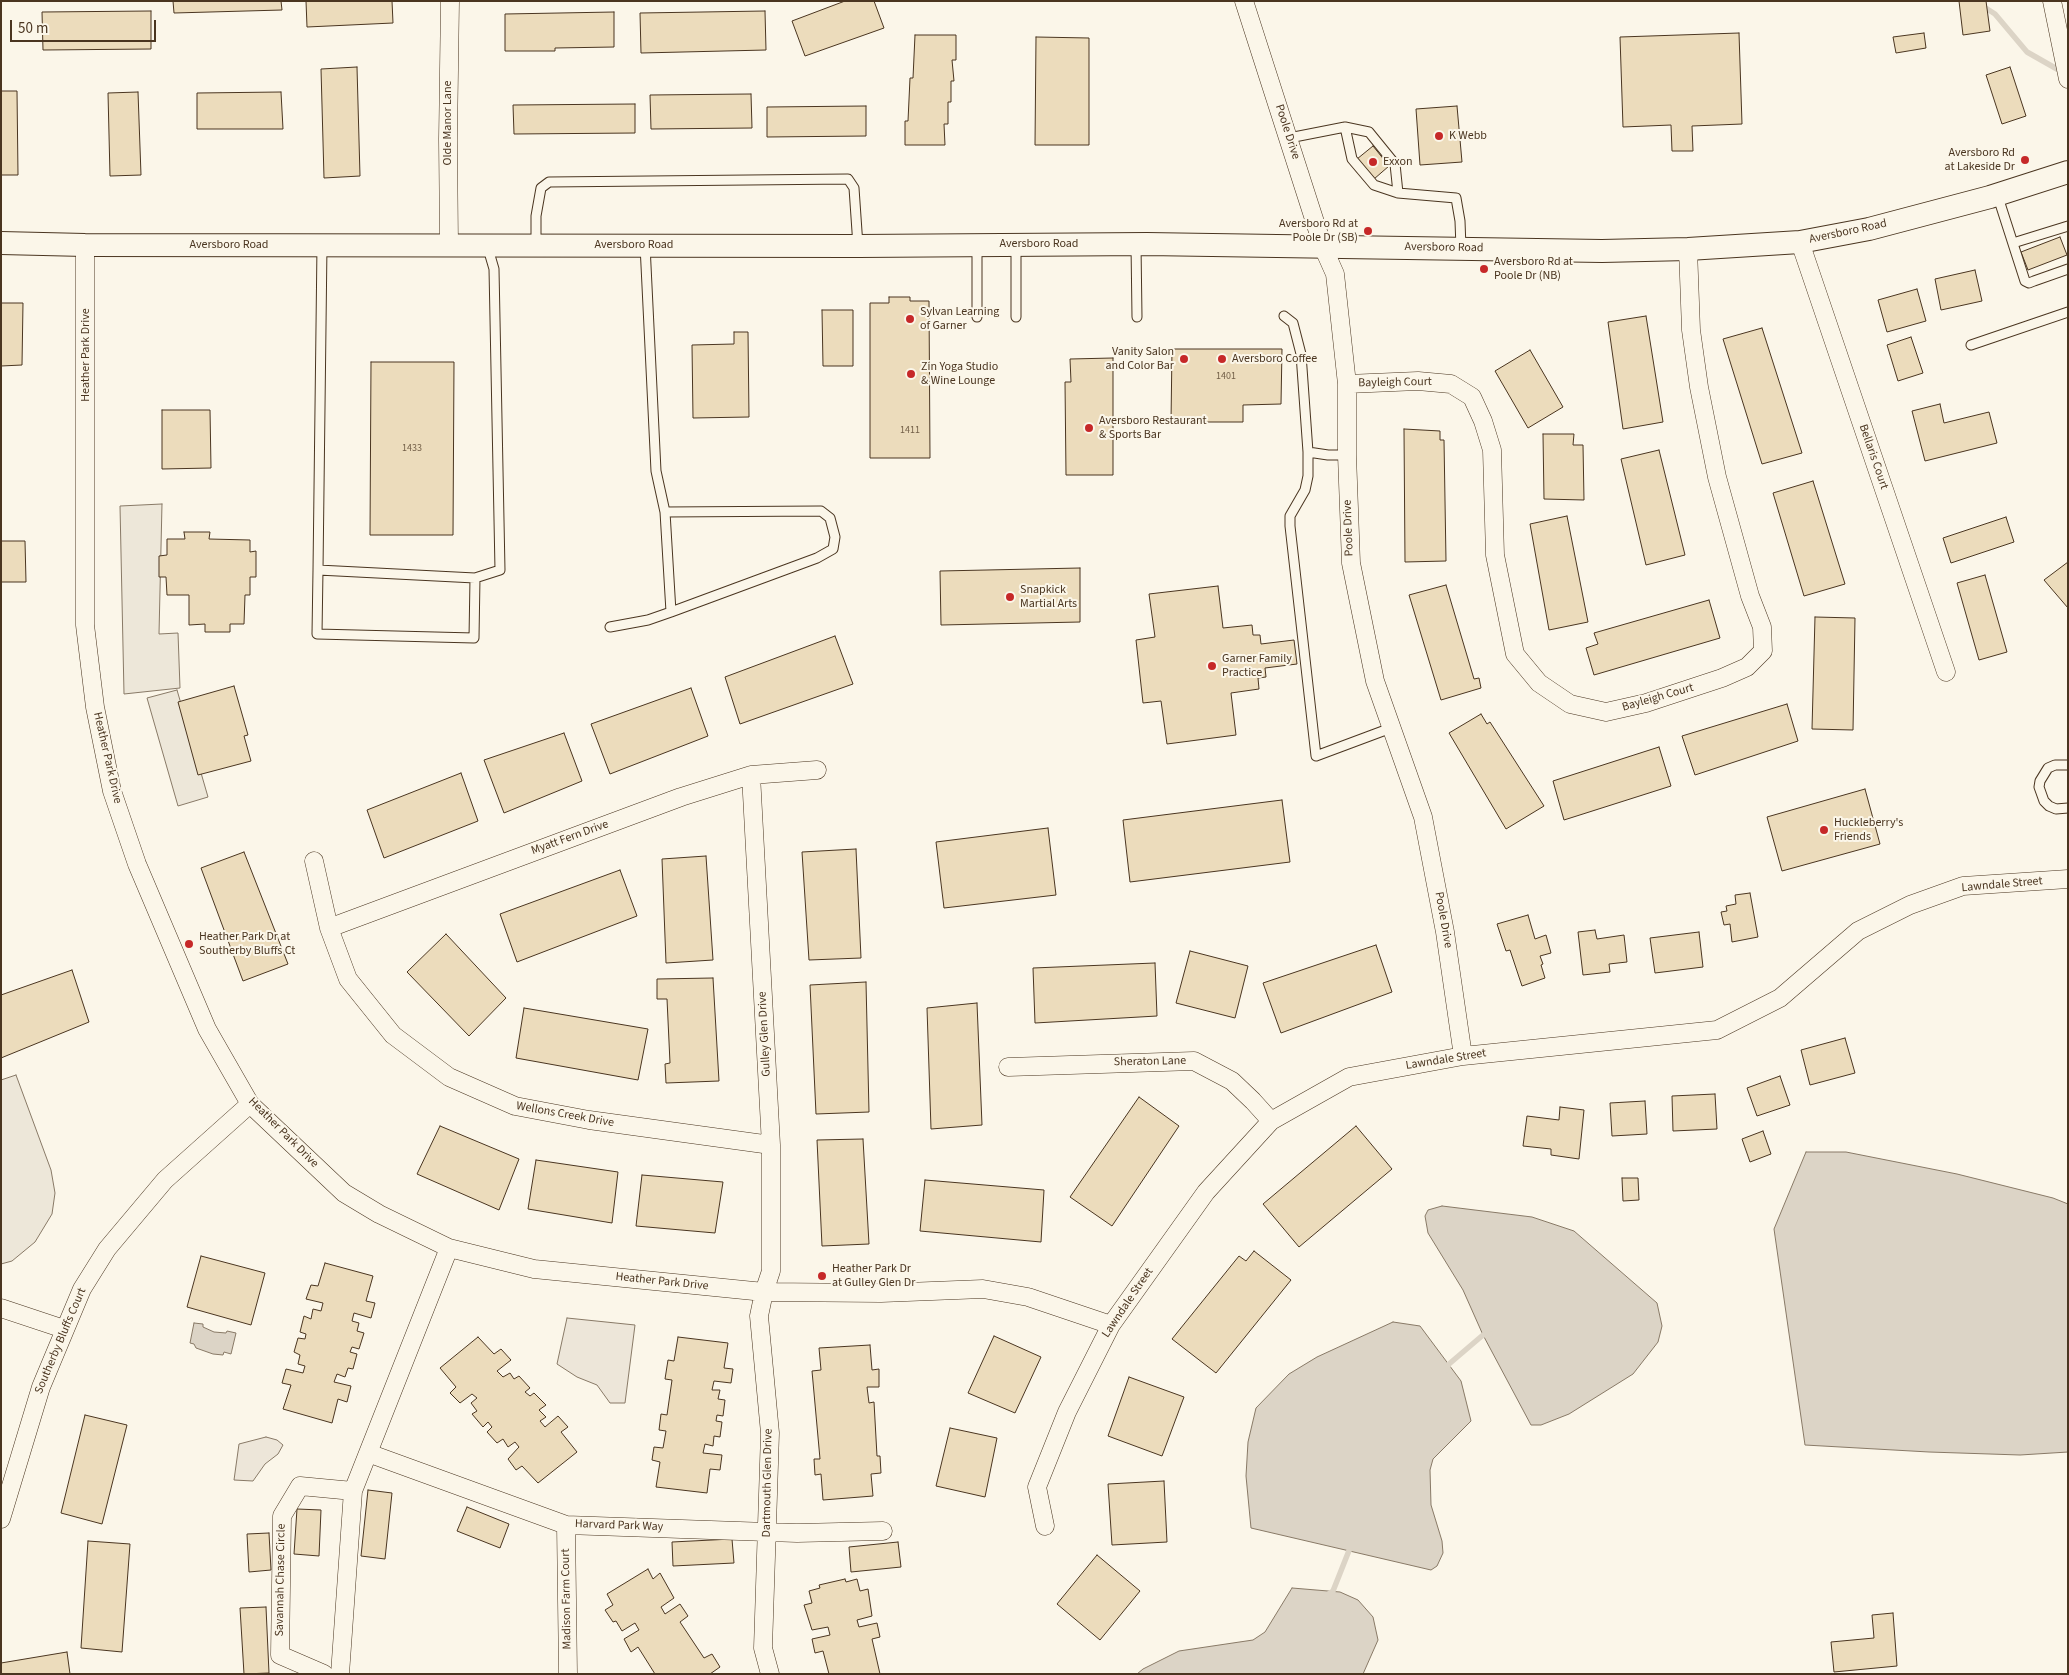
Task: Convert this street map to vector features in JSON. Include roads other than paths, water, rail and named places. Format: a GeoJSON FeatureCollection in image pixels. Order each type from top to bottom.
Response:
{"type":"FeatureCollection","features":[{"type":"Feature","properties":{"kind":"street","name":"Olde Manor Lane"},"geometry":{"type":"LineString","coordinates":[[449,245],[450,1]]}},
{"type":"Feature","properties":{"kind":"street","name":"Poole Drive"},"geometry":{"type":"LineString","coordinates":[[1244,1],[1323,247],[1336,274],[1347,384],[1347,455],[1351,563],[1375,681],[1422,817],[1446,932],[1463,1056]]}},
{"type":"Feature","properties":{"kind":"street"},"geometry":{"type":"LineString","coordinates":[[2052,1],[2068,79]]}},
{"type":"Feature","properties":{"kind":"street","name":"Aversboro Road"},"geometry":{"type":"LineString","coordinates":[[1,243],[86,245],[645,244],[858,246],[1136,244],[1602,251],[1688,249],[1800,242],[1869,229],[1997,194],[2068,172]]}},
{"type":"Feature","properties":{"kind":"street","name":"Bellaris Court"},"geometry":{"type":"LineString","coordinates":[[1800,242],[1946,672]]}},
{"type":"Feature","properties":{"kind":"street","name":"Heather Park Drive"},"geometry":{"type":"LineString","coordinates":[[86,245],[85,625],[96,707],[112,791],[137,864],[207,1029],[250,1104],[344,1192],[379,1214],[449,1248],[534,1269],[764,1292],[881,1293],[982,1289],[1028,1297],[1112,1325]]}},
{"type":"Feature","properties":{"kind":"street","name":"Bayleigh Court"},"geometry":{"type":"LineString","coordinates":[[1347,384],[1418,381],[1451,384],[1472,397],[1484,421],[1492,450],[1495,554],[1515,654],[1539,683],[1570,704],[1606,712],[1646,703],[1722,678],[1747,667],[1763,651],[1762,627],[1750,596],[1717,477],[1699,387],[1691,330],[1688,249]]}},
{"type":"Feature","properties":{"kind":"street","name":"Myatt Fern Drive"},"geometry":{"type":"LineString","coordinates":[[329,928],[681,797],[751,775],[817,770]]}},
{"type":"Feature","properties":{"kind":"street","name":"Gulley Glen Drive"},"geometry":{"type":"LineString","coordinates":[[751,775],[771,1145],[771,1271],[764,1292]]}},
{"type":"Feature","properties":{"kind":"street","name":"Wellons Creek Drive"},"geometry":{"type":"LineString","coordinates":[[314,861],[329,928],[348,979],[393,1034],[449,1077],[515,1106],[589,1120],[771,1145]]}},
{"type":"Feature","properties":{"kind":"street","name":"Lawndale Street"},"geometry":{"type":"LineString","coordinates":[[1044,1526],[1037,1487],[1067,1412],[1112,1325],[1206,1192],[1271,1122],[1349,1077],[1463,1056],[1717,1030],[1780,998],[1858,931],[1910,905],[1963,886],[2068,879]]}},
{"type":"Feature","properties":{"kind":"street","name":"Sheraton Lane"},"geometry":{"type":"LineString","coordinates":[[1008,1067],[1194,1061],[1232,1082],[1253,1101],[1271,1122]]}},
{"type":"Feature","properties":{"kind":"street","name":"Southerby Bluffs Court"},"geometry":{"type":"LineString","coordinates":[[1,1519],[41,1387],[82,1289],[107,1249],[165,1180],[250,1104]]}},
{"type":"Feature","properties":{"kind":"street"},"geometry":{"type":"LineString","coordinates":[[340,1674],[353,1491],[449,1248]]}},
{"type":"Feature","properties":{"kind":"street","name":"Dartmouth Glen Drive"},"geometry":{"type":"LineString","coordinates":[[764,1292],[759,1316],[770,1433],[764,1648],[770,1674]]}},
{"type":"Feature","properties":{"kind":"street"},"geometry":{"type":"LineString","coordinates":[[1,1308],[64,1329]]}},
{"type":"Feature","properties":{"kind":"street","name":"Harvard Park Way"},"geometry":{"type":"LineString","coordinates":[[368,1453],[566,1525],[797,1533],[883,1531]]}},
{"type":"Feature","properties":{"kind":"street","name":"Savannah Chase Circle"},"geometry":{"type":"LineString","coordinates":[[324,1674],[280,1655],[282,1516],[300,1486],[353,1491]]}},
{"type":"Feature","properties":{"kind":"street","name":"Madison Farm Court"},"geometry":{"type":"LineString","coordinates":[[566,1525],[568,1674]]}},
{"type":"Feature","properties":{"kind":"lane"},"geometry":{"type":"LineString","coordinates":[[1345,127],[1352,159],[1374,186],[1398,193],[1456,198],[1460,221],[1461,248]]}},
{"type":"Feature","properties":{"kind":"lane"},"geometry":{"type":"LineString","coordinates":[[1289,138],[1345,127],[1370,132],[1395,164],[1398,193]]}},
{"type":"Feature","properties":{"kind":"lane"},"geometry":{"type":"LineString","coordinates":[[536,245],[536,216],[541,188],[549,182],[848,179],[854,188],[858,246]]}},
{"type":"Feature","properties":{"kind":"lane"},"geometry":{"type":"LineString","coordinates":[[1997,194],[2026,281],[2028,282],[2068,269]]}},
{"type":"Feature","properties":{"kind":"lane"},"geometry":{"type":"LineString","coordinates":[[2013,243],[2068,226]]}},
{"type":"Feature","properties":{"kind":"lane"},"geometry":{"type":"LineString","coordinates":[[645,244],[656,471],[665,512],[671,612]]}},
{"type":"Feature","properties":{"kind":"lane"},"geometry":{"type":"LineString","coordinates":[[977,244],[977,317]]}},
{"type":"Feature","properties":{"kind":"lane"},"geometry":{"type":"LineString","coordinates":[[1016,244],[1016,317]]}},
{"type":"Feature","properties":{"kind":"lane"},"geometry":{"type":"LineString","coordinates":[[1136,244],[1137,317]]}},
{"type":"Feature","properties":{"kind":"lane"},"geometry":{"type":"LineString","coordinates":[[322,245],[317,634],[474,638],[475,578]]}},
{"type":"Feature","properties":{"kind":"lane"},"geometry":{"type":"LineString","coordinates":[[318,570],[475,578],[500,570],[494,269],[487,245]]}},
{"type":"Feature","properties":{"kind":"lane"},"geometry":{"type":"LineString","coordinates":[[1971,344],[2068,312]]}},
{"type":"Feature","properties":{"kind":"lane"},"geometry":{"type":"LineString","coordinates":[[1284,316],[1293,323],[1301,354],[1308,476],[1305,490],[1290,516],[1290,526],[1316,756],[1391,728]]}},
{"type":"Feature","properties":{"kind":"lane"},"geometry":{"type":"LineString","coordinates":[[1308,452],[1347,455]]}},
{"type":"Feature","properties":{"kind":"lane"},"geometry":{"type":"LineString","coordinates":[[610,627],[671,612],[817,558],[833,549],[835,537],[830,518],[821,511],[665,512]]}},
{"type":"Feature","properties":{"kind":"lane"},"geometry":{"type":"LineString","coordinates":[[2068,765],[2055,765],[2048,768],[2040,781],[2039,788],[2044,801],[2050,806],[2068,808]]}},
{"type":"Feature","properties":{"kind":"waterway"},"geometry":{"type":"LineString","coordinates":[[1981,5],[1995,14],[2027,52],[2064,73]]}},
{"type":"Feature","properties":{"kind":"waterway"},"geometry":{"type":"LineString","coordinates":[[1446,1370],[1449,1364],[1483,1335],[1490,1334]]}},
{"type":"Feature","properties":{"kind":"waterway"},"geometry":{"type":"LineString","coordinates":[[1327,1595],[1333,1591],[1352,1543]]}},
{"type":"Feature","properties":{"kind":"place","name":"K Webb"},"geometry":{"type":"Point","coordinates":[1439,136]}},
{"type":"Feature","properties":{"kind":"place","name":"Aversboro Rd at Lakeside Dr"},"geometry":{"type":"Point","coordinates":[2025,160]}},
{"type":"Feature","properties":{"kind":"place","name":"Exxon"},"geometry":{"type":"Point","coordinates":[1373,162]}},
{"type":"Feature","properties":{"kind":"place","name":"Aversboro Rd at Poole Dr (SB)"},"geometry":{"type":"Point","coordinates":[1368,231]}},
{"type":"Feature","properties":{"kind":"place","name":"Aversboro Rd at Poole Dr (NB)"},"geometry":{"type":"Point","coordinates":[1484,269]}},
{"type":"Feature","properties":{"kind":"place","name":"Sylvan Learning of Garner"},"geometry":{"type":"Point","coordinates":[910,319]}},
{"type":"Feature","properties":{"kind":"place","name":"Vanity Salon and Color Bar"},"geometry":{"type":"Point","coordinates":[1184,359]}},
{"type":"Feature","properties":{"kind":"place","name":"Aversboro Coffee"},"geometry":{"type":"Point","coordinates":[1222,359]}},
{"type":"Feature","properties":{"kind":"place","name":"Zin Yoga Studio & Wine Lounge"},"geometry":{"type":"Point","coordinates":[911,374]}},
{"type":"Feature","properties":{"kind":"place","name":"Aversboro Restaurant & Sports Bar"},"geometry":{"type":"Point","coordinates":[1089,428]}},
{"type":"Feature","properties":{"kind":"place","name":"Snapkick Martial Arts"},"geometry":{"type":"Point","coordinates":[1010,597]}},
{"type":"Feature","properties":{"kind":"place","name":"Garner Family Practice"},"geometry":{"type":"Point","coordinates":[1212,666]}},
{"type":"Feature","properties":{"kind":"place","name":"Huckleberry's Friends"},"geometry":{"type":"Point","coordinates":[1824,830]}},
{"type":"Feature","properties":{"kind":"place","name":"Heather Park Dr at Southerby Bluffs Ct"},"geometry":{"type":"Point","coordinates":[189,944]}},
{"type":"Feature","properties":{"kind":"place","name":"Heather Park Dr at Gulley Glen Dr"},"geometry":{"type":"Point","coordinates":[822,1276]}}]}
